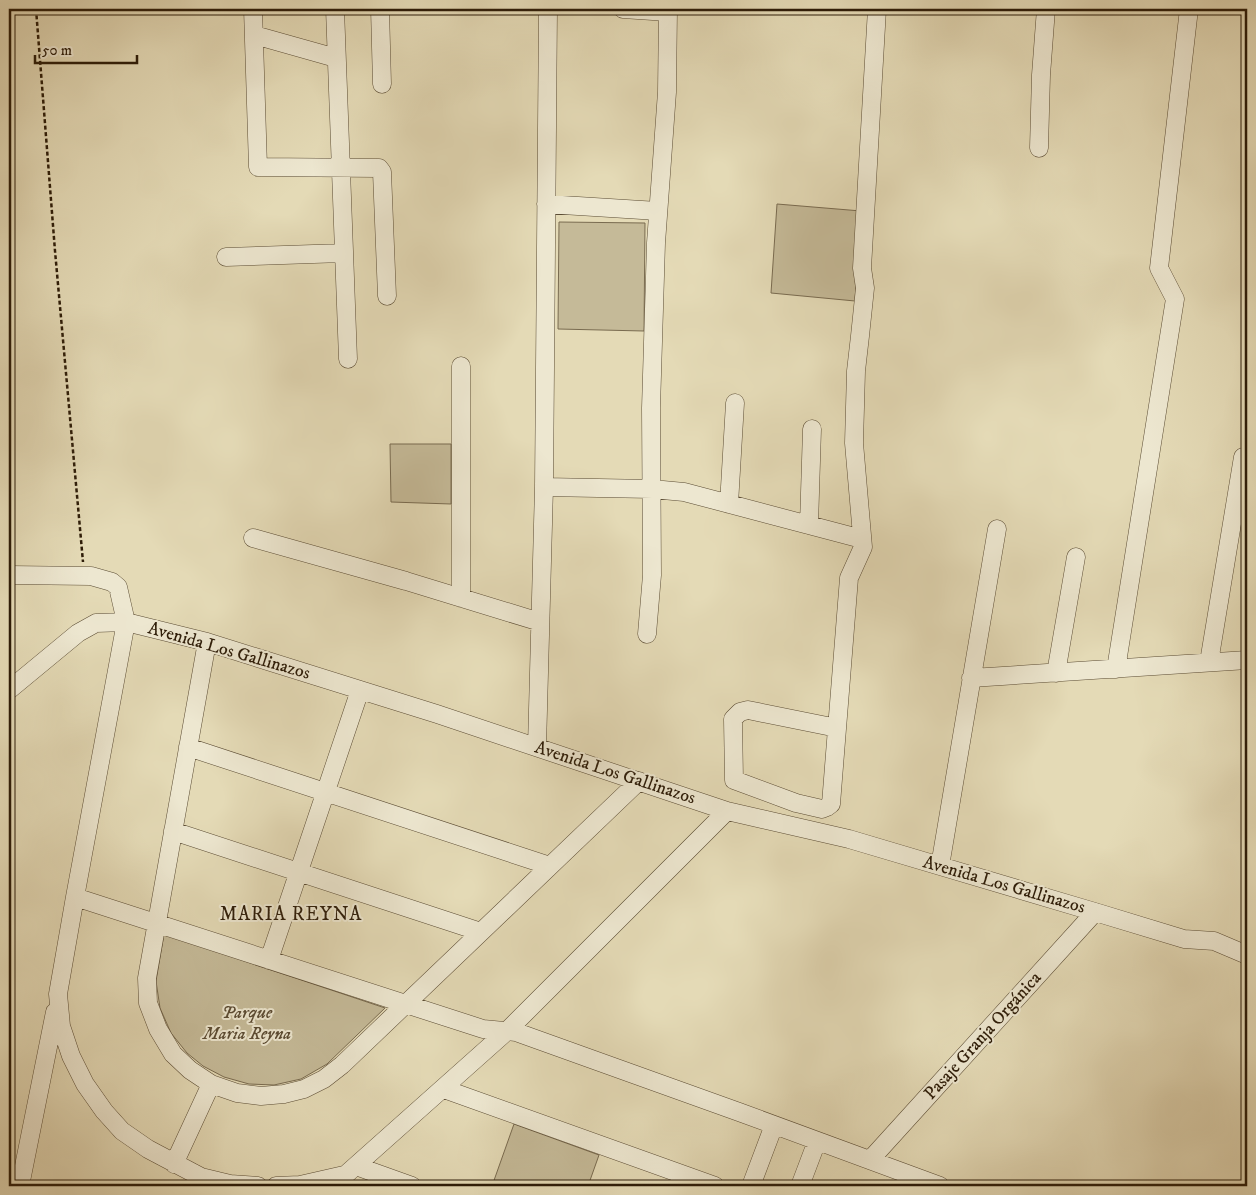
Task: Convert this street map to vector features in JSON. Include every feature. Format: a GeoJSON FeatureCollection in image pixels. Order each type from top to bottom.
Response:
{"type":"FeatureCollection","features":[{"type":"Feature","properties":{"kind":"street"},"geometry":{"type":"LineString","coordinates":[[253,9],[258,167],[379,168],[382,172],[387,296]]}},
{"type":"Feature","properties":{"kind":"street"},"geometry":{"type":"LineString","coordinates":[[335,9],[348,359]]}},
{"type":"Feature","properties":{"kind":"street"},"geometry":{"type":"LineString","coordinates":[[380,9],[382,84]]}},
{"type":"Feature","properties":{"kind":"street"},"geometry":{"type":"LineString","coordinates":[[537,738],[544,487],[548,9]]}},
{"type":"Feature","properties":{"kind":"street"},"geometry":{"type":"LineString","coordinates":[[623,9],[668,10],[667,92],[656,243],[651,408],[652,575],[647,634]]}},
{"type":"Feature","properties":{"kind":"street"},"geometry":{"type":"LineString","coordinates":[[837,728],[748,710],[740,712],[733,719],[734,780],[796,803],[822,808],[831,804],[849,578],[863,547],[854,443],[856,371],[864,288],[862,268],[878,9]]}},
{"type":"Feature","properties":{"kind":"street"},"geometry":{"type":"LineString","coordinates":[[1039,148],[1041,75],[1046,9]]}},
{"type":"Feature","properties":{"kind":"street"},"geometry":{"type":"LineString","coordinates":[[1116,668],[1175,299],[1159,268],[1190,9]]}},
{"type":"Feature","properties":{"kind":"street"},"geometry":{"type":"LineString","coordinates":[[254,35],[336,58]]}},
{"type":"Feature","properties":{"kind":"street"},"geometry":{"type":"LineString","coordinates":[[546,204],[658,211]]}},
{"type":"Feature","properties":{"kind":"street"},"geometry":{"type":"LineString","coordinates":[[226,257],[343,253]]}},
{"type":"Feature","properties":{"kind":"street"},"geometry":{"type":"LineString","coordinates":[[461,366],[461,598]]}},
{"type":"Feature","properties":{"kind":"street"},"geometry":{"type":"LineString","coordinates":[[729,504],[735,403]]}},
{"type":"Feature","properties":{"kind":"street"},"geometry":{"type":"LineString","coordinates":[[809,525],[812,430]]}},
{"type":"Feature","properties":{"kind":"street"},"geometry":{"type":"LineString","coordinates":[[1209,662],[1244,457]]}},
{"type":"Feature","properties":{"kind":"street"},"geometry":{"type":"LineString","coordinates":[[544,487],[652,489],[684,492],[862,539]]}},
{"type":"Feature","properties":{"kind":"street"},"geometry":{"type":"LineString","coordinates":[[940,866],[997,529]]}},
{"type":"Feature","properties":{"kind":"street"},"geometry":{"type":"LineString","coordinates":[[253,538],[540,622]]}},
{"type":"Feature","properties":{"kind":"street"},"geometry":{"type":"LineString","coordinates":[[1056,673],[1076,557]]}},
{"type":"Feature","properties":{"kind":"street","name":"Avenida Los Gallinazos"},"geometry":{"type":"LineString","coordinates":[[9,575],[90,576],[112,582],[118,587],[126,622],[206,642],[360,690],[537,738],[639,780],[727,810],[849,839],[1184,940],[1214,941],[1247,955]]}},
{"type":"Feature","properties":{"kind":"street"},"geometry":{"type":"LineString","coordinates":[[9,690],[78,633],[96,623],[126,622],[58,994],[20,1186]]}},
{"type":"Feature","properties":{"kind":"street"},"geometry":{"type":"LineString","coordinates":[[206,642],[147,978],[148,1002],[158,1029],[173,1054],[190,1070],[211,1084],[236,1093],[260,1096],[284,1094],[304,1089],[324,1079],[342,1065],[639,780]]}},
{"type":"Feature","properties":{"kind":"street"},"geometry":{"type":"LineString","coordinates":[[971,678],[1247,660]]}},
{"type":"Feature","properties":{"kind":"street"},"geometry":{"type":"LineString","coordinates":[[269,960],[360,690]]}},
{"type":"Feature","properties":{"kind":"street"},"geometry":{"type":"LineString","coordinates":[[188,747],[550,866]]}},
{"type":"Feature","properties":{"kind":"street"},"geometry":{"type":"LineString","coordinates":[[344,1176],[507,1031],[727,810]]}},
{"type":"Feature","properties":{"kind":"street"},"geometry":{"type":"LineString","coordinates":[[173,831],[481,932]]}},
{"type":"Feature","properties":{"kind":"street"},"geometry":{"type":"LineString","coordinates":[[75,897],[483,1029],[523,1034],[940,1186]]}},
{"type":"Feature","properties":{"kind":"street","name":"Pasaje Granja Orgánica"},"geometry":{"type":"LineString","coordinates":[[870,1160],[1095,912]]}},
{"type":"Feature","properties":{"kind":"street"},"geometry":{"type":"LineString","coordinates":[[58,994],[61,1026],[71,1056],[85,1084],[104,1111],[122,1131],[148,1149],[201,1177],[230,1184],[258,1186]]}},
{"type":"Feature","properties":{"kind":"street"},"geometry":{"type":"LineString","coordinates":[[174,1164],[211,1084]]}},
{"type":"Feature","properties":{"kind":"street"},"geometry":{"type":"LineString","coordinates":[[444,1089],[715,1186]]}},
{"type":"Feature","properties":{"kind":"street"},"geometry":{"type":"LineString","coordinates":[[751,1186],[774,1124]]}},
{"type":"Feature","properties":{"kind":"street"},"geometry":{"type":"LineString","coordinates":[[800,1186],[817,1141]]}},
{"type":"Feature","properties":{"kind":"street"},"geometry":{"type":"LineString","coordinates":[[276,1186],[300,1185],[344,1176],[412,1186]]}},
{"type":"Feature","properties":{"kind":"path"},"geometry":{"type":"LineString","coordinates":[[36,9],[84,576]]}},
{"type":"Feature","properties":{"kind":"green space"},"geometry":{"type":"Polygon","coordinates":[[[777,204],[861,211],[855,301],[771,293],[777,204]]]}},
{"type":"Feature","properties":{"kind":"green space"},"geometry":{"type":"Polygon","coordinates":[[[559,222],[645,223],[644,331],[558,329],[559,222]]]}},
{"type":"Feature","properties":{"kind":"green space"},"geometry":{"type":"Polygon","coordinates":[[[390,444],[451,444],[451,504],[391,502],[390,444]]]}},
{"type":"Feature","properties":{"kind":"green space","name":"Parque Maria Reyna"},"geometry":{"type":"Polygon","coordinates":[[[164,934],[385,1008],[327,1064],[301,1079],[274,1085],[249,1084],[224,1077],[203,1066],[187,1053],[171,1033],[160,1008],[156,981],[164,934]]]}},
{"type":"Feature","properties":{"kind":"green space"},"geometry":{"type":"Polygon","coordinates":[[[514,1124],[599,1155],[588,1186],[492,1186],[514,1124]]]}},
{"type":"Feature","properties":{"kind":"district","name":"MARIA REYNA"},"geometry":{"type":"Point","coordinates":[291,914]}}]}
